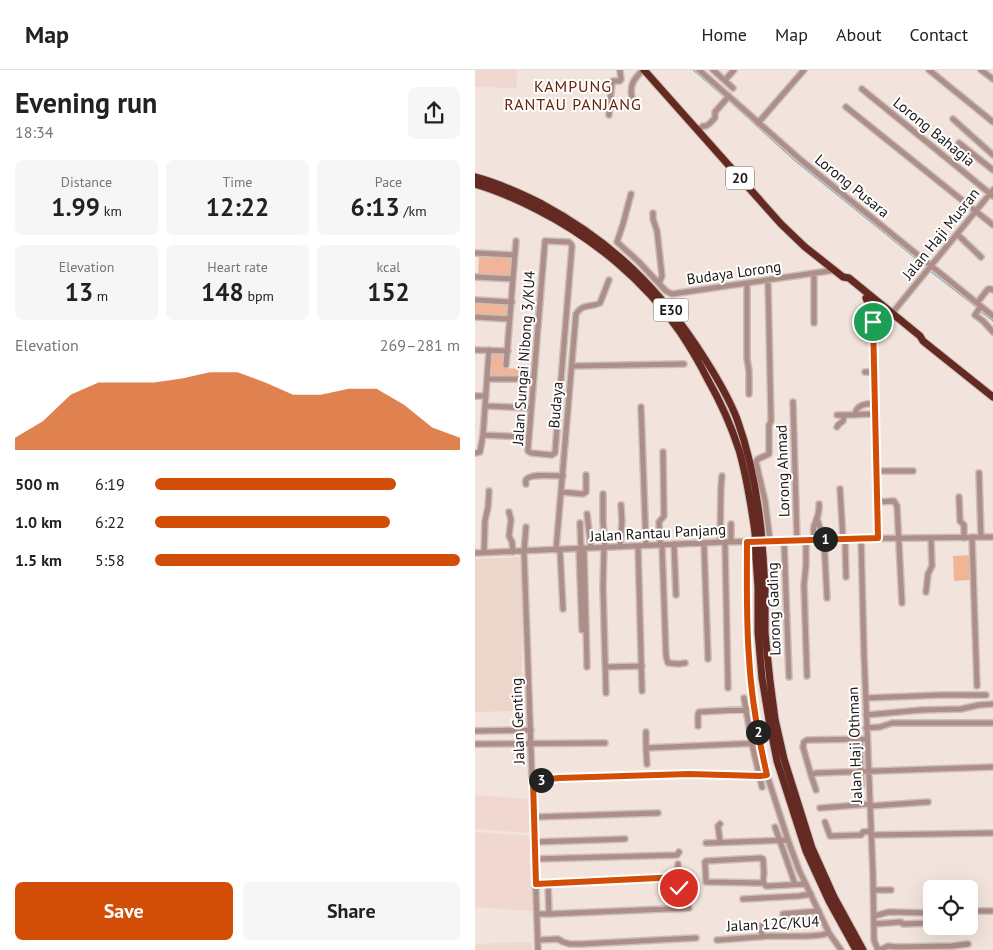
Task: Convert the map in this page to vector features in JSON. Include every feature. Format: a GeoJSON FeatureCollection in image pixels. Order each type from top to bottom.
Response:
{"type":"FeatureCollection","features":[{"type":"Feature","properties":{"kind":"highway","name":"20"},"geometry":{"type":"LineString","coordinates":[[644,70],[781,224],[805,247],[835,270],[846,282],[866,298],[920,336],[923,341],[993,398]]}},
{"type":"Feature","properties":{"kind":"highway","name":"E30"},"geometry":{"type":"LineString","coordinates":[[475,177],[524,195],[557,213],[589,233],[620,257],[655,291],[677,317],[721,386],[736,417],[747,449],[753,479],[758,531],[759,632],[762,678],[777,761],[805,851],[829,901],[856,950]]}},
{"type":"Feature","properties":{"kind":"highway","name":"E30"},"geometry":{"type":"LineString","coordinates":[[475,184],[522,202],[555,218],[586,239],[632,277],[673,322],[695,355],[727,419],[739,450],[758,531]]}},
{"type":"Feature","properties":{"kind":"highway","name":"20"},"geometry":{"type":"LineString","coordinates":[[843,277],[849,278],[882,309]]}},
{"type":"Feature","properties":{"kind":"highway"},"geometry":{"type":"LineString","coordinates":[[866,298],[873,318],[882,309]]}},
{"type":"Feature","properties":{"kind":"highway","name":"E30"},"geometry":{"type":"LineString","coordinates":[[759,558],[765,586],[765,633],[770,681],[775,719],[784,759],[812,848],[834,898],[863,950]]}},
{"type":"Feature","properties":{"kind":"street"},"geometry":{"type":"LineString","coordinates":[[609,115],[612,83],[613,81],[621,80],[619,70]]}},
{"type":"Feature","properties":{"kind":"street"},"geometry":{"type":"LineString","coordinates":[[631,97],[632,82],[644,70]]}},
{"type":"Feature","properties":{"kind":"street","name":"Lorong Pusara"},"geometry":{"type":"LineString","coordinates":[[699,70],[802,161],[991,314]]}},
{"type":"Feature","properties":{"kind":"street"},"geometry":{"type":"LineString","coordinates":[[713,70],[733,88]]}},
{"type":"Feature","properties":{"kind":"street"},"geometry":{"type":"LineString","coordinates":[[725,80],[734,70]]}},
{"type":"Feature","properties":{"kind":"street"},"geometry":{"type":"LineString","coordinates":[[758,123],[804,70]]}},
{"type":"Feature","properties":{"kind":"street"},"geometry":{"type":"LineString","coordinates":[[929,70],[993,122]]}},
{"type":"Feature","properties":{"kind":"street"},"geometry":{"type":"LineString","coordinates":[[981,70],[993,79]]}},
{"type":"Feature","properties":{"kind":"street","name":"Lorong Bahagia"},"geometry":{"type":"LineString","coordinates":[[862,89],[992,193]]}},
{"type":"Feature","properties":{"kind":"street"},"geometry":{"type":"LineString","coordinates":[[698,130],[715,118],[715,112],[729,96]]}},
{"type":"Feature","properties":{"kind":"street"},"geometry":{"type":"LineString","coordinates":[[847,107],[993,225]]}},
{"type":"Feature","properties":{"kind":"street"},"geometry":{"type":"LineString","coordinates":[[953,119],[993,155]]}},
{"type":"Feature","properties":{"kind":"street"},"geometry":{"type":"LineString","coordinates":[[959,143],[993,170]]}},
{"type":"Feature","properties":{"kind":"street","name":"Jalan Haji Musran"},"geometry":{"type":"LineString","coordinates":[[882,309],[930,266],[992,193]]}},
{"type":"Feature","properties":{"kind":"street","name":"Budaya Lorong"},"geometry":{"type":"LineString","coordinates":[[631,194],[617,242],[672,294],[835,270]]}},
{"type":"Feature","properties":{"kind":"street"},"geometry":{"type":"LineString","coordinates":[[653,212],[662,276],[659,283]]}},
{"type":"Feature","properties":{"kind":"street"},"geometry":{"type":"LineString","coordinates":[[957,234],[981,257]]}},
{"type":"Feature","properties":{"kind":"street"},"geometry":{"type":"LineString","coordinates":[[506,365],[517,241]]}},
{"type":"Feature","properties":{"kind":"street","name":"Jalan Sungai Nibong 3/KU4"},"geometry":{"type":"LineString","coordinates":[[545,242],[569,242],[572,246],[554,454],[531,453],[528,451],[534,379],[545,242]]}},
{"type":"Feature","properties":{"kind":"street"},"geometry":{"type":"LineString","coordinates":[[475,253],[515,255]]}},
{"type":"Feature","properties":{"kind":"street"},"geometry":{"type":"LineString","coordinates":[[814,274],[814,323]]}},
{"type":"Feature","properties":{"kind":"street"},"geometry":{"type":"LineString","coordinates":[[476,277],[513,279]]}},
{"type":"Feature","properties":{"kind":"street","name":"Budaya"},"geometry":{"type":"LineString","coordinates":[[563,609],[558,550],[576,314],[579,309],[585,306],[600,302],[609,280]]}},
{"type":"Feature","properties":{"kind":"street"},"geometry":{"type":"LineString","coordinates":[[768,281],[771,421],[769,425],[769,454],[758,459],[757,462],[765,501],[770,541]]}},
{"type":"Feature","properties":{"kind":"street"},"geometry":{"type":"LineString","coordinates":[[747,284],[749,394]]}},
{"type":"Feature","properties":{"kind":"street"},"geometry":{"type":"LineString","coordinates":[[975,315],[988,289],[991,288],[993,290]]}},
{"type":"Feature","properties":{"kind":"street"},"geometry":{"type":"LineString","coordinates":[[475,300],[512,302]]}},
{"type":"Feature","properties":{"kind":"street"},"geometry":{"type":"LineString","coordinates":[[991,314],[993,306]]}},
{"type":"Feature","properties":{"kind":"street"},"geometry":{"type":"LineString","coordinates":[[878,538],[872,311],[882,309]]}},
{"type":"Feature","properties":{"kind":"street"},"geometry":{"type":"LineString","coordinates":[[969,311],[993,332]]}},
{"type":"Feature","properties":{"kind":"street"},"geometry":{"type":"LineString","coordinates":[[475,317],[510,319]]}},
{"type":"Feature","properties":{"kind":"street"},"geometry":{"type":"LineString","coordinates":[[475,350],[507,351]]}},
{"type":"Feature","properties":{"kind":"street"},"geometry":{"type":"LineString","coordinates":[[475,453],[480,452],[483,434],[489,350]]}},
{"type":"Feature","properties":{"kind":"street"},"geometry":{"type":"LineString","coordinates":[[572,366],[684,364]]}},
{"type":"Feature","properties":{"kind":"street"},"geometry":{"type":"LineString","coordinates":[[865,372],[874,372]]}},
{"type":"Feature","properties":{"kind":"street"},"geometry":{"type":"LineString","coordinates":[[487,379],[534,379]]}},
{"type":"Feature","properties":{"kind":"street"},"geometry":{"type":"LineString","coordinates":[[475,396],[486,396]]}},
{"type":"Feature","properties":{"kind":"street","name":"Lorong Ahmad"},"geometry":{"type":"LineString","coordinates":[[793,402],[797,540]]}},
{"type":"Feature","properties":{"kind":"street"},"geometry":{"type":"LineString","coordinates":[[855,415],[856,410],[864,404],[875,404]]}},
{"type":"Feature","properties":{"kind":"street"},"geometry":{"type":"LineString","coordinates":[[485,406],[531,408]]}},
{"type":"Feature","properties":{"kind":"street"},"geometry":{"type":"LineString","coordinates":[[641,407],[646,545]]}},
{"type":"Feature","properties":{"kind":"street"},"geometry":{"type":"LineString","coordinates":[[837,415],[875,414]]}},
{"type":"Feature","properties":{"kind":"street"},"geometry":{"type":"LineString","coordinates":[[837,427],[843,421],[844,415]]}},
{"type":"Feature","properties":{"kind":"street"},"geometry":{"type":"LineString","coordinates":[[483,434],[529,437]]}},
{"type":"Feature","properties":{"kind":"street"},"geometry":{"type":"LineString","coordinates":[[663,452],[664,516],[659,522],[666,646],[668,663],[685,663]]}},
{"type":"Feature","properties":{"kind":"street"},"geometry":{"type":"LineString","coordinates":[[876,471],[913,471]]}},
{"type":"Feature","properties":{"kind":"street"},"geometry":{"type":"LineString","coordinates":[[979,473],[981,537]]}},
{"type":"Feature","properties":{"kind":"street"},"geometry":{"type":"LineString","coordinates":[[561,492],[583,494],[586,492],[586,475]]}},
{"type":"Feature","properties":{"kind":"street"},"geometry":{"type":"LineString","coordinates":[[526,484],[525,480],[534,476],[563,476]]}},
{"type":"Feature","properties":{"kind":"street"},"geometry":{"type":"LineString","coordinates":[[722,476],[726,542],[728,688]]}},
{"type":"Feature","properties":{"kind":"street"},"geometry":{"type":"LineString","coordinates":[[840,489],[846,577]]}},
{"type":"Feature","properties":{"kind":"street"},"geometry":{"type":"LineString","coordinates":[[484,553],[485,520],[489,491]]}},
{"type":"Feature","properties":{"kind":"street"},"geometry":{"type":"LineString","coordinates":[[603,494],[606,693]]}},
{"type":"Feature","properties":{"kind":"street"},"geometry":{"type":"LineString","coordinates":[[959,497],[960,521],[964,525],[964,538]]}},
{"type":"Feature","properties":{"kind":"street"},"geometry":{"type":"LineString","coordinates":[[877,502],[894,501],[897,506],[902,603]]}},
{"type":"Feature","properties":{"kind":"street"},"geometry":{"type":"LineString","coordinates":[[814,539],[814,528],[819,504]]}},
{"type":"Feature","properties":{"kind":"street"},"geometry":{"type":"LineString","coordinates":[[620,547],[621,505]]}},
{"type":"Feature","properties":{"kind":"street"},"geometry":{"type":"LineString","coordinates":[[509,512],[511,520],[509,536],[513,552]]}},
{"type":"Feature","properties":{"kind":"street"},"geometry":{"type":"LineString","coordinates":[[587,514],[591,548]]}},
{"type":"Feature","properties":{"kind":"street"},"geometry":{"type":"LineString","coordinates":[[817,519],[827,539],[827,598]]}},
{"type":"Feature","properties":{"kind":"street"},"geometry":{"type":"LineString","coordinates":[[580,523],[587,667]]}},
{"type":"Feature","properties":{"kind":"street"},"geometry":{"type":"LineString","coordinates":[[726,542],[731,524]]}},
{"type":"Feature","properties":{"kind":"street","name":"Jalan Genting"},"geometry":{"type":"LineString","coordinates":[[526,527],[524,552],[538,950]]}},
{"type":"Feature","properties":{"kind":"street","name":"Jalan Rantau Panjang"},"geometry":{"type":"LineString","coordinates":[[475,553],[806,539],[993,537]]}},
{"type":"Feature","properties":{"kind":"street","name":"Jalan Haji Othman"},"geometry":{"type":"LineString","coordinates":[[861,538],[874,940],[879,950]]}},
{"type":"Feature","properties":{"kind":"street"},"geometry":{"type":"LineString","coordinates":[[926,592],[928,574],[932,566],[931,538]]}},
{"type":"Feature","properties":{"kind":"street"},"geometry":{"type":"LineString","coordinates":[[972,538],[977,686]]}},
{"type":"Feature","properties":{"kind":"street"},"geometry":{"type":"LineString","coordinates":[[806,539],[804,585],[807,676]]}},
{"type":"Feature","properties":{"kind":"street","name":"Lorong Gading"},"geometry":{"type":"LineString","coordinates":[[784,540],[789,677]]}},
{"type":"Feature","properties":{"kind":"street"},"geometry":{"type":"LineString","coordinates":[[747,542],[748,656],[754,709],[767,775],[799,870],[829,932],[841,950]]}},
{"type":"Feature","properties":{"kind":"street"},"geometry":{"type":"LineString","coordinates":[[704,543],[708,659]]}},
{"type":"Feature","properties":{"kind":"street"},"geometry":{"type":"LineString","coordinates":[[674,544],[676,595]]}},
{"type":"Feature","properties":{"kind":"street"},"geometry":{"type":"LineString","coordinates":[[638,546],[642,692]]}},
{"type":"Feature","properties":{"kind":"street"},"geometry":{"type":"LineString","coordinates":[[581,549],[582,630]]}},
{"type":"Feature","properties":{"kind":"street"},"geometry":{"type":"LineString","coordinates":[[605,667],[641,666]]}},
{"type":"Feature","properties":{"kind":"street"},"geometry":{"type":"LineString","coordinates":[[865,698],[986,695]]}},
{"type":"Feature","properties":{"kind":"street"},"geometry":{"type":"LineString","coordinates":[[744,698],[762,787]]}},
{"type":"Feature","properties":{"kind":"street"},"geometry":{"type":"LineString","coordinates":[[866,715],[921,710],[961,709],[993,704]]}},
{"type":"Feature","properties":{"kind":"street"},"geometry":{"type":"LineString","coordinates":[[698,726],[699,712],[754,709]]}},
{"type":"Feature","properties":{"kind":"street"},"geometry":{"type":"LineString","coordinates":[[867,728],[880,727],[892,723],[992,723]]}},
{"type":"Feature","properties":{"kind":"street"},"geometry":{"type":"LineString","coordinates":[[475,731],[531,730]]}},
{"type":"Feature","properties":{"kind":"street"},"geometry":{"type":"LineString","coordinates":[[646,732],[647,764]]}},
{"type":"Feature","properties":{"kind":"street"},"geometry":{"type":"LineString","coordinates":[[860,739],[861,786]]}},
{"type":"Feature","properties":{"kind":"street"},"geometry":{"type":"LineString","coordinates":[[816,790],[803,747],[804,742],[807,740],[867,739]]}},
{"type":"Feature","properties":{"kind":"street"},"geometry":{"type":"LineString","coordinates":[[475,744],[605,743]]}},
{"type":"Feature","properties":{"kind":"street"},"geometry":{"type":"LineString","coordinates":[[647,748],[760,743]]}},
{"type":"Feature","properties":{"kind":"street"},"geometry":{"type":"LineString","coordinates":[[811,775],[815,773],[993,767]]}},
{"type":"Feature","properties":{"kind":"street"},"geometry":{"type":"LineString","coordinates":[[533,781],[559,778],[689,774],[767,775]]}},
{"type":"Feature","properties":{"kind":"street"},"geometry":{"type":"LineString","coordinates":[[820,808],[928,802]]}},
{"type":"Feature","properties":{"kind":"street"},"geometry":{"type":"LineString","coordinates":[[534,817],[658,813]]}},
{"type":"Feature","properties":{"kind":"street"},"geometry":{"type":"LineString","coordinates":[[825,822],[830,836],[861,834],[863,832],[871,834],[993,833]]}},
{"type":"Feature","properties":{"kind":"street"},"geometry":{"type":"LineString","coordinates":[[720,842],[718,826],[721,824]]}},
{"type":"Feature","properties":{"kind":"street"},"geometry":{"type":"LineString","coordinates":[[775,827],[795,884]]}},
{"type":"Feature","properties":{"kind":"street"},"geometry":{"type":"LineString","coordinates":[[535,842],[625,839]]}},
{"type":"Feature","properties":{"kind":"street"},"geometry":{"type":"LineString","coordinates":[[706,843],[788,840]]}},
{"type":"Feature","properties":{"kind":"street"},"geometry":{"type":"LineString","coordinates":[[535,859],[677,855],[679,852]]}},
{"type":"Feature","properties":{"kind":"street"},"geometry":{"type":"LineString","coordinates":[[761,858],[763,859],[763,882],[706,883],[705,862],[761,858]]}},
{"type":"Feature","properties":{"kind":"street"},"geometry":{"type":"LineString","coordinates":[[678,864],[680,877],[679,908]]}},
{"type":"Feature","properties":{"kind":"street"},"geometry":{"type":"LineString","coordinates":[[536,884],[680,877]]}},
{"type":"Feature","properties":{"kind":"street"},"geometry":{"type":"LineString","coordinates":[[763,882],[766,886],[806,884]]}},
{"type":"Feature","properties":{"kind":"street"},"geometry":{"type":"LineString","coordinates":[[548,883],[549,914]]}},
{"type":"Feature","properties":{"kind":"street"},"geometry":{"type":"LineString","coordinates":[[873,890],[891,890]]}},
{"type":"Feature","properties":{"kind":"street"},"geometry":{"type":"LineString","coordinates":[[743,899],[811,894]]}},
{"type":"Feature","properties":{"kind":"street"},"geometry":{"type":"LineString","coordinates":[[537,914],[689,908]]}},
{"type":"Feature","properties":{"kind":"street"},"geometry":{"type":"LineString","coordinates":[[783,914],[819,911]]}},
{"type":"Feature","properties":{"kind":"street"},"geometry":{"type":"LineString","coordinates":[[978,912],[991,911]]}},
{"type":"Feature","properties":{"kind":"street"},"geometry":{"type":"LineString","coordinates":[[874,916],[889,912],[923,913]]}},
{"type":"Feature","properties":{"kind":"street"},"geometry":{"type":"LineString","coordinates":[[874,924],[901,922],[903,924],[923,924]]}},
{"type":"Feature","properties":{"kind":"street"},"geometry":{"type":"LineString","coordinates":[[761,926],[762,937]]}},
{"type":"Feature","properties":{"kind":"street","name":"Jalan 12C/KU4"},"geometry":{"type":"LineString","coordinates":[[717,940],[827,934],[829,932]]}},
{"type":"Feature","properties":{"kind":"street"},"geometry":{"type":"LineString","coordinates":[[538,940],[558,939],[571,944],[581,944],[696,938]]}},
{"type":"Feature","properties":{"kind":"street"},"geometry":{"type":"LineString","coordinates":[[879,950],[888,946],[952,946],[968,944]]}},
{"type":"Feature","properties":{"kind":"shaded area"},"geometry":{"type":"Polygon","coordinates":[[[475,70],[518,70],[516,88],[475,87],[475,70]]]}},
{"type":"Feature","properties":{"kind":"shaded area"},"geometry":{"type":"Polygon","coordinates":[[[479,257],[511,258],[510,277],[478,275],[479,257]]]}},
{"type":"Feature","properties":{"kind":"shaded area"},"geometry":{"type":"Polygon","coordinates":[[[475,303],[508,304],[508,316],[475,315],[475,303]]]}},
{"type":"Feature","properties":{"kind":"shaded area"},"geometry":{"type":"Polygon","coordinates":[[[492,353],[504,353],[504,368],[528,369],[528,377],[491,376],[492,353]]]}},
{"type":"Feature","properties":{"kind":"shaded area"},"geometry":{"type":"Polygon","coordinates":[[[969,555],[970,580],[954,581],[953,556],[969,555]]]}},
{"type":"Feature","properties":{"kind":"shaded area"},"geometry":{"type":"Polygon","coordinates":[[[520,557],[523,608],[523,711],[475,712],[475,559],[520,557]]]}},
{"type":"Feature","properties":{"kind":"shaded area"},"geometry":{"type":"Polygon","coordinates":[[[475,795],[529,799],[530,833],[475,829],[475,795]]]}},
{"type":"Feature","properties":{"kind":"shaded area"},"geometry":{"type":"Polygon","coordinates":[[[475,832],[532,836],[533,911],[475,907],[475,832]]]}},
{"type":"Feature","properties":{"kind":"shaded area"},"geometry":{"type":"Polygon","coordinates":[[[532,942],[532,950],[475,950],[475,944],[532,942]]]}},
{"type":"Feature","properties":{"kind":"waterway"},"geometry":{"type":"LineString","coordinates":[[693,70],[724,97]]}},
{"type":"Feature","properties":{"kind":"waterway"},"geometry":{"type":"LineString","coordinates":[[729,101],[794,160],[925,266]]}},
{"type":"Feature","properties":{"kind":"waterway"},"geometry":{"type":"LineString","coordinates":[[930,271],[976,307]]}},
{"type":"Feature","properties":{"kind":"waterway"},"geometry":{"type":"LineString","coordinates":[[981,312],[993,321]]}},
{"type":"Feature","properties":{"kind":"district","name":"KAMPUNG RANTAU PANJANG"},"geometry":{"type":"Point","coordinates":[573,95]}},
{"type":"Feature","properties":{"kind":"route"},"geometry":{"type":"LineString","coordinates":[[679,888],[678,877],[536,884],[533,781],[559,778],[689,774],[767,775],[756,725],[748,656],[747,542],[878,538],[873,322]]}}]}
